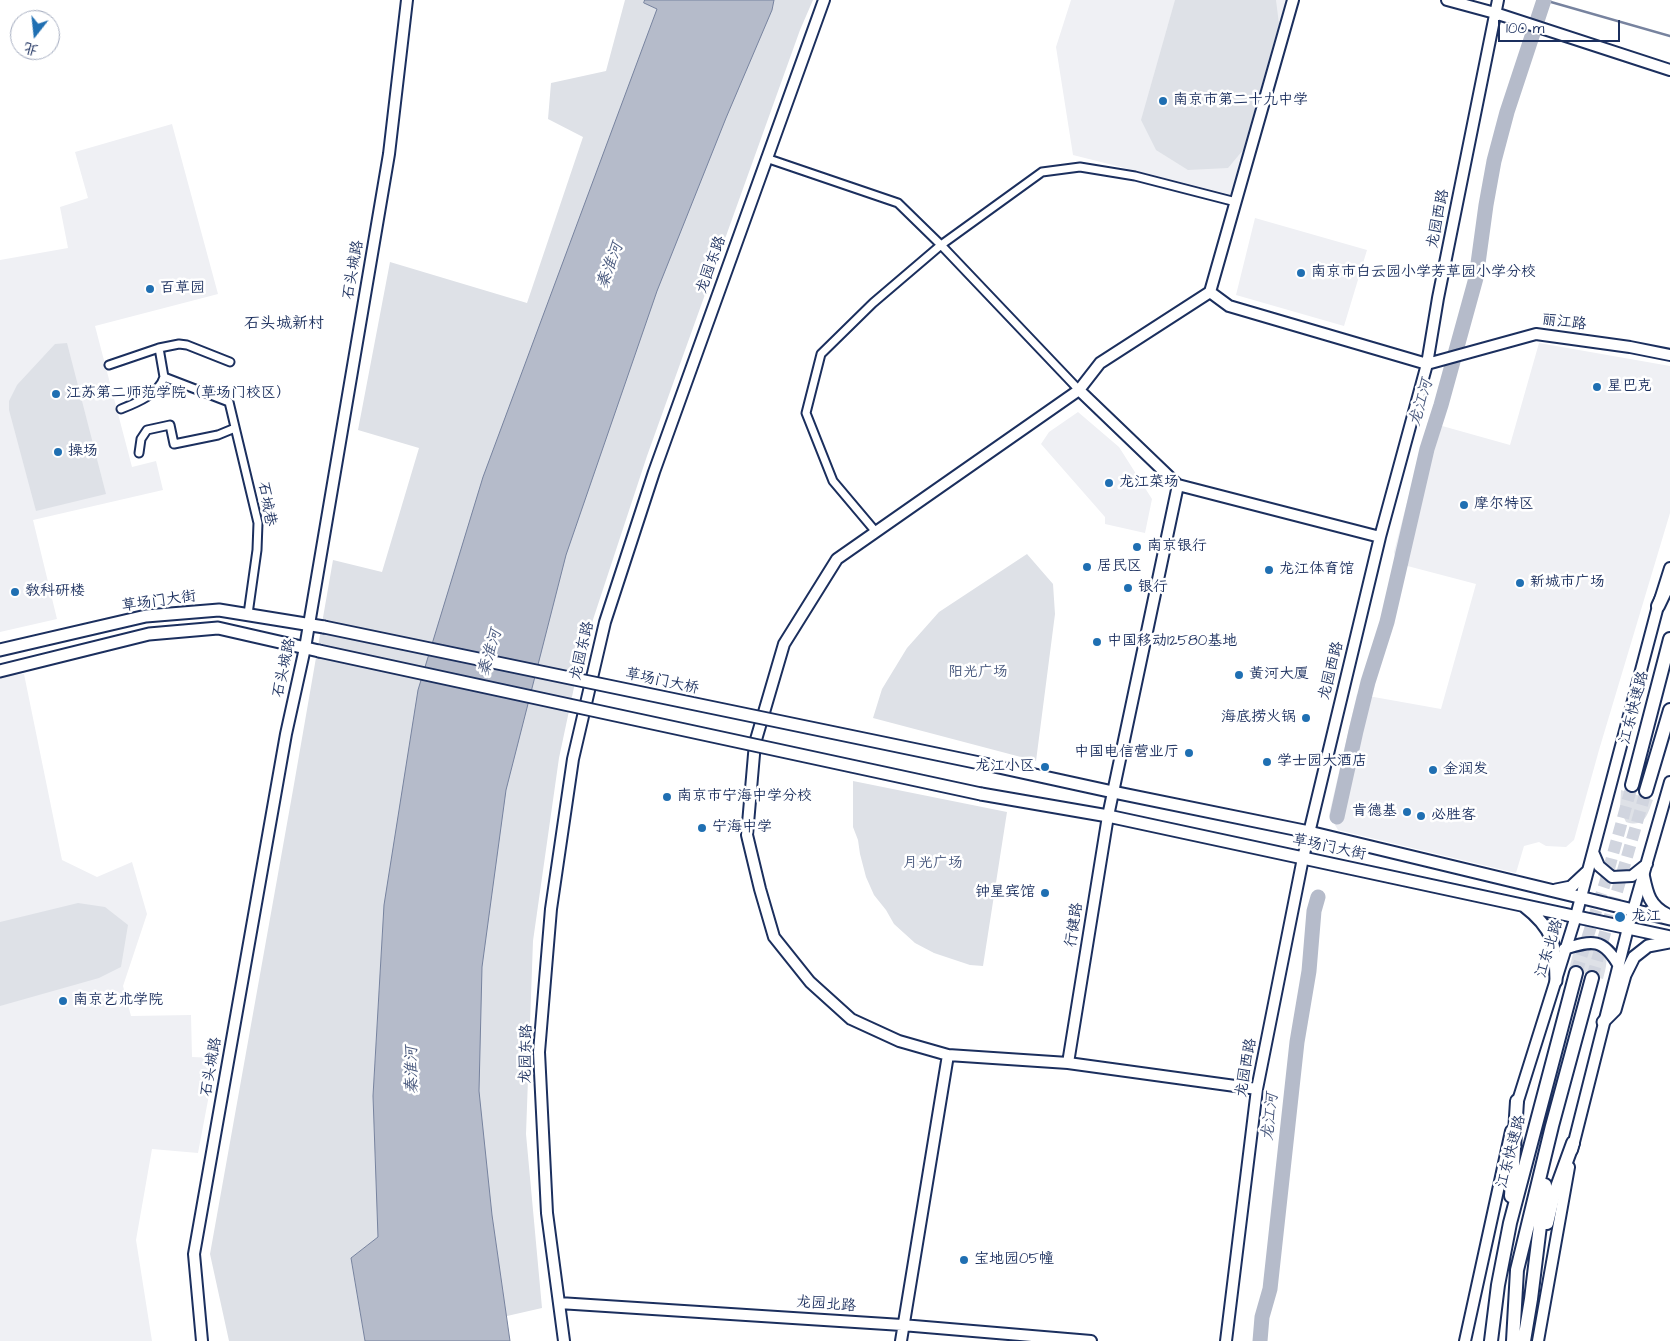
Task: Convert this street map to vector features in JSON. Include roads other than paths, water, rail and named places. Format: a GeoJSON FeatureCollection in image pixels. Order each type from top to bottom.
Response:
{"type":"FeatureCollection","features":[{"type":"Feature","properties":{"kind":"highway"},"geometry":{"type":"LineString","coordinates":[[1658,606],[1670,581]]}},
{"type":"Feature","properties":{"kind":"highway","name":"江东快速路"},"geometry":{"type":"LineString","coordinates":[[1632,785],[1670,639]]}},
{"type":"Feature","properties":{"kind":"highway"},"geometry":{"type":"LineString","coordinates":[[1646,791],[1670,710]]}},
{"type":"Feature","properties":{"kind":"highway","name":"江东快速路"},"geometry":{"type":"LineString","coordinates":[[1490,1340],[1510,1223],[1576,973]]}},
{"type":"Feature","properties":{"kind":"highway","name":"江东快速路"},"geometry":{"type":"LineString","coordinates":[[1513,1341],[1517,1270],[1552,1126],[1592,978]]}},
{"type":"Feature","properties":{"kind":"highway"},"geometry":{"type":"LineString","coordinates":[[1510,1223],[1517,1101]]}},
{"type":"Feature","properties":{"kind":"highway"},"geometry":{"type":"LineString","coordinates":[[1524,1341],[1552,1126]]}},
{"type":"Feature","properties":{"kind":"highway"},"geometry":{"type":"LineString","coordinates":[[1531,1298],[1553,1198],[1573,1143]]}},
{"type":"Feature","properties":{"kind":"main road","name":"草场门大街"},"geometry":{"type":"LineString","coordinates":[[0,650],[146,616],[218,610],[324,627]]}},
{"type":"Feature","properties":{"kind":"main road","name":"草场门大桥"},"geometry":{"type":"LineString","coordinates":[[324,627],[994,766]]}},
{"type":"Feature","properties":{"kind":"main road","name":"草场门大街"},"geometry":{"type":"LineString","coordinates":[[0,671],[149,634],[218,628],[981,794],[1108,816],[1670,936]]}},
{"type":"Feature","properties":{"kind":"main road","name":"草场门大街"},"geometry":{"type":"LineString","coordinates":[[994,766],[1308,832],[1580,898],[1670,917]]}},
{"type":"Feature","properties":{"kind":"main road"},"geometry":{"type":"LineString","coordinates":[[1645,869],[1648,898],[1670,917]]}},
{"type":"Feature","properties":{"kind":"main road"},"geometry":{"type":"LineString","coordinates":[[1553,891],[1571,887],[1586,873]]}},
{"type":"Feature","properties":{"kind":"main road"},"geometry":{"type":"LineString","coordinates":[[1520,904],[1535,915],[1552,937],[1556,980]]}},
{"type":"Feature","properties":{"kind":"main road"},"geometry":{"type":"LineString","coordinates":[[1603,1022],[1615,1010],[1625,975],[1634,957],[1648,946],[1670,942]]}},
{"type":"Feature","properties":{"kind":"street","name":"石头城路"},"geometry":{"type":"LineString","coordinates":[[202,1341],[194,1254],[286,734],[305,648],[389,154],[407,0]]}},
{"type":"Feature","properties":{"kind":"street","name":"龙园东路"},"geometry":{"type":"LineString","coordinates":[[564,1341],[547,1213],[540,1052],[551,909],[573,759],[604,622],[654,472],[824,0]]}},
{"type":"Feature","properties":{"kind":"street"},"geometry":{"type":"LineString","coordinates":[[1258,1090],[1068,1063],[948,1055],[899,1041],[851,1019],[810,982],[774,937],[747,836],[755,743],[784,644],[837,559],[1079,390],[1100,362],[1210,292],[1293,0]]}},
{"type":"Feature","properties":{"kind":"street"},"geometry":{"type":"LineString","coordinates":[[1447,0],[1495,13],[1670,70]]}},
{"type":"Feature","properties":{"kind":"street","name":"龙园西路"},"geometry":{"type":"LineString","coordinates":[[1226,1341],[1258,1090],[1308,832],[1380,537],[1427,364],[1438,298],[1498,0]]}},
{"type":"Feature","properties":{"kind":"street"},"geometry":{"type":"LineString","coordinates":[[766,158],[898,203],[941,245],[1079,390],[1178,485],[1380,537]]}},
{"type":"Feature","properties":{"kind":"street"},"geometry":{"type":"LineString","coordinates":[[876,532],[833,481],[806,413],[821,354],[873,303],[941,245],[1042,172],[1080,167],[1135,176],[1236,202]]}},
{"type":"Feature","properties":{"kind":"street"},"geometry":{"type":"LineString","coordinates":[[1210,292],[1229,306],[1427,364]]}},
{"type":"Feature","properties":{"kind":"street","name":"丽江路"},"geometry":{"type":"LineString","coordinates":[[1427,364],[1536,334],[1630,347],[1670,356]]}},
{"type":"Feature","properties":{"kind":"street"},"geometry":{"type":"LineString","coordinates":[[109,365],[159,348],[179,344],[230,362]]}},
{"type":"Feature","properties":{"kind":"street"},"geometry":{"type":"LineString","coordinates":[[121,409],[157,390],[162,384],[164,377],[159,348]]}},
{"type":"Feature","properties":{"kind":"street","name":"石城巷"},"geometry":{"type":"LineString","coordinates":[[164,377],[229,402],[258,523],[257,550],[248,614]]}},
{"type":"Feature","properties":{"kind":"street"},"geometry":{"type":"LineString","coordinates":[[139,453],[141,439],[147,430],[170,425],[174,444],[218,435],[235,428]]}},
{"type":"Feature","properties":{"kind":"street","name":"行健路"},"geometry":{"type":"LineString","coordinates":[[1068,1063],[1108,816],[1178,485]]}},
{"type":"Feature","properties":{"kind":"street","name":"江东北路"},"geometry":{"type":"LineString","coordinates":[[1465,1341],[1517,1101],[1576,916],[1658,606],[1670,568]]}},
{"type":"Feature","properties":{"kind":"street"},"geometry":{"type":"LineString","coordinates":[[1538,1341],[1573,1143],[1628,928],[1670,782]]}},
{"type":"Feature","properties":{"kind":"street"},"geometry":{"type":"LineString","coordinates":[[1593,852],[1599,866],[1612,877],[1632,876],[1645,869]]}},
{"type":"Feature","properties":{"kind":"street"},"geometry":{"type":"LineString","coordinates":[[1564,950],[1582,944],[1598,943],[1611,952],[1619,966]]}},
{"type":"Feature","properties":{"kind":"street"},"geometry":{"type":"LineString","coordinates":[[901,1341],[902,1325],[920,1234],[948,1055]]}},
{"type":"Feature","properties":{"kind":"street","name":"龙园北路"},"geometry":{"type":"LineString","coordinates":[[559,1303],[902,1325],[1091,1341]]}},
{"type":"Feature","properties":{"kind":"water","name":"秦淮河"},"geometry":{"type":"Polygon","coordinates":[[[645,0],[774,0],[772,10],[726,118],[657,291],[566,555],[506,790],[482,967],[479,1091],[492,1215],[510,1341],[365,1341],[351,1258],[378,1237],[373,1096],[384,905],[418,690],[483,477],[657,9],[644,3],[645,0]]]}},
{"type":"Feature","properties":{"kind":"waterway"},"geometry":{"type":"LineString","coordinates":[[1544,0],[1670,36]]}},
{"type":"Feature","properties":{"kind":"waterway","name":"龙江河"},"geometry":{"type":"LineString","coordinates":[[1337,817],[1368,682],[1387,622],[1427,449],[1476,278],[1494,161],[1507,112],[1544,0]]}},
{"type":"Feature","properties":{"kind":"waterway","name":"龙江河"},"geometry":{"type":"LineString","coordinates":[[1260,1341],[1262,1317],[1270,1289],[1297,1042],[1309,971],[1314,911],[1318,897]]}},
{"type":"Feature","properties":{"kind":"tunnel"},"geometry":{"type":"LineString","coordinates":[[1576,973],[1605,883],[1632,785]]}},
{"type":"Feature","properties":{"kind":"tunnel"},"geometry":{"type":"LineString","coordinates":[[1592,978],[1646,791]]}},
{"type":"Feature","properties":{"kind":"place","name":"南京市第二十九中学"},"geometry":{"type":"Point","coordinates":[1163,101]}},
{"type":"Feature","properties":{"kind":"place","name":"南京市白云园小学芳草园小学分校"},"geometry":{"type":"Point","coordinates":[1301,273]}},
{"type":"Feature","properties":{"kind":"place","name":"百草园"},"geometry":{"type":"Point","coordinates":[150,289]}},
{"type":"Feature","properties":{"kind":"place","name":"星巴克"},"geometry":{"type":"Point","coordinates":[1597,387]}},
{"type":"Feature","properties":{"kind":"place","name":"江苏第二师范学院（草场门校区）"},"geometry":{"type":"Point","coordinates":[56,394]}},
{"type":"Feature","properties":{"kind":"place","name":"操场"},"geometry":{"type":"Point","coordinates":[58,452]}},
{"type":"Feature","properties":{"kind":"place","name":"龙江菜场"},"geometry":{"type":"Point","coordinates":[1109,483]}},
{"type":"Feature","properties":{"kind":"place","name":"摩尔特区"},"geometry":{"type":"Point","coordinates":[1464,505]}},
{"type":"Feature","properties":{"kind":"place","name":"南京银行"},"geometry":{"type":"Point","coordinates":[1137,547]}},
{"type":"Feature","properties":{"kind":"place","name":"居民区"},"geometry":{"type":"Point","coordinates":[1087,567]}},
{"type":"Feature","properties":{"kind":"place","name":"龙江体育馆"},"geometry":{"type":"Point","coordinates":[1269,570]}},
{"type":"Feature","properties":{"kind":"place","name":"新城市广场"},"geometry":{"type":"Point","coordinates":[1520,583]}},
{"type":"Feature","properties":{"kind":"place","name":"银行"},"geometry":{"type":"Point","coordinates":[1128,588]}},
{"type":"Feature","properties":{"kind":"place","name":"教科研楼"},"geometry":{"type":"Point","coordinates":[15,592]}},
{"type":"Feature","properties":{"kind":"place","name":"中国移动12580基地"},"geometry":{"type":"Point","coordinates":[1097,642]}},
{"type":"Feature","properties":{"kind":"place","name":"黄河大厦"},"geometry":{"type":"Point","coordinates":[1239,675]}},
{"type":"Feature","properties":{"kind":"place","name":"海底捞火锅"},"geometry":{"type":"Point","coordinates":[1306,718]}},
{"type":"Feature","properties":{"kind":"place","name":"中国电信营业厅"},"geometry":{"type":"Point","coordinates":[1189,753]}},
{"type":"Feature","properties":{"kind":"place","name":"学士园大酒店"},"geometry":{"type":"Point","coordinates":[1267,762]}},
{"type":"Feature","properties":{"kind":"place","name":"龙江小区"},"geometry":{"type":"Point","coordinates":[1045,767]}},
{"type":"Feature","properties":{"kind":"place","name":"金润发"},"geometry":{"type":"Point","coordinates":[1433,770]}},
{"type":"Feature","properties":{"kind":"place","name":"南京市宁海中学分校"},"geometry":{"type":"Point","coordinates":[667,797]}},
{"type":"Feature","properties":{"kind":"place","name":"肯德基"},"geometry":{"type":"Point","coordinates":[1407,812]}},
{"type":"Feature","properties":{"kind":"place","name":"必胜客"},"geometry":{"type":"Point","coordinates":[1421,816]}},
{"type":"Feature","properties":{"kind":"place","name":"宁海中学"},"geometry":{"type":"Point","coordinates":[702,828]}},
{"type":"Feature","properties":{"kind":"place","name":"钟星宾馆"},"geometry":{"type":"Point","coordinates":[1045,893]}},
{"type":"Feature","properties":{"kind":"place","name":"龙江"},"geometry":{"type":"Point","coordinates":[1620,917]}},
{"type":"Feature","properties":{"kind":"place","name":"南京艺术学院"},"geometry":{"type":"Point","coordinates":[63,1001]}},
{"type":"Feature","properties":{"kind":"place","name":"宝地园05幢"},"geometry":{"type":"Point","coordinates":[964,1260]}},
{"type":"Feature","properties":{"kind":"district","name":"石头城新村"},"geometry":{"type":"Point","coordinates":[284,325]}},
{"type":"Feature","properties":{"kind":"park label","name":"阳光广场"},"geometry":{"type":"Point","coordinates":[978,673]}},
{"type":"Feature","properties":{"kind":"park label","name":"月光广场"},"geometry":{"type":"Point","coordinates":[933,864]}}]}
